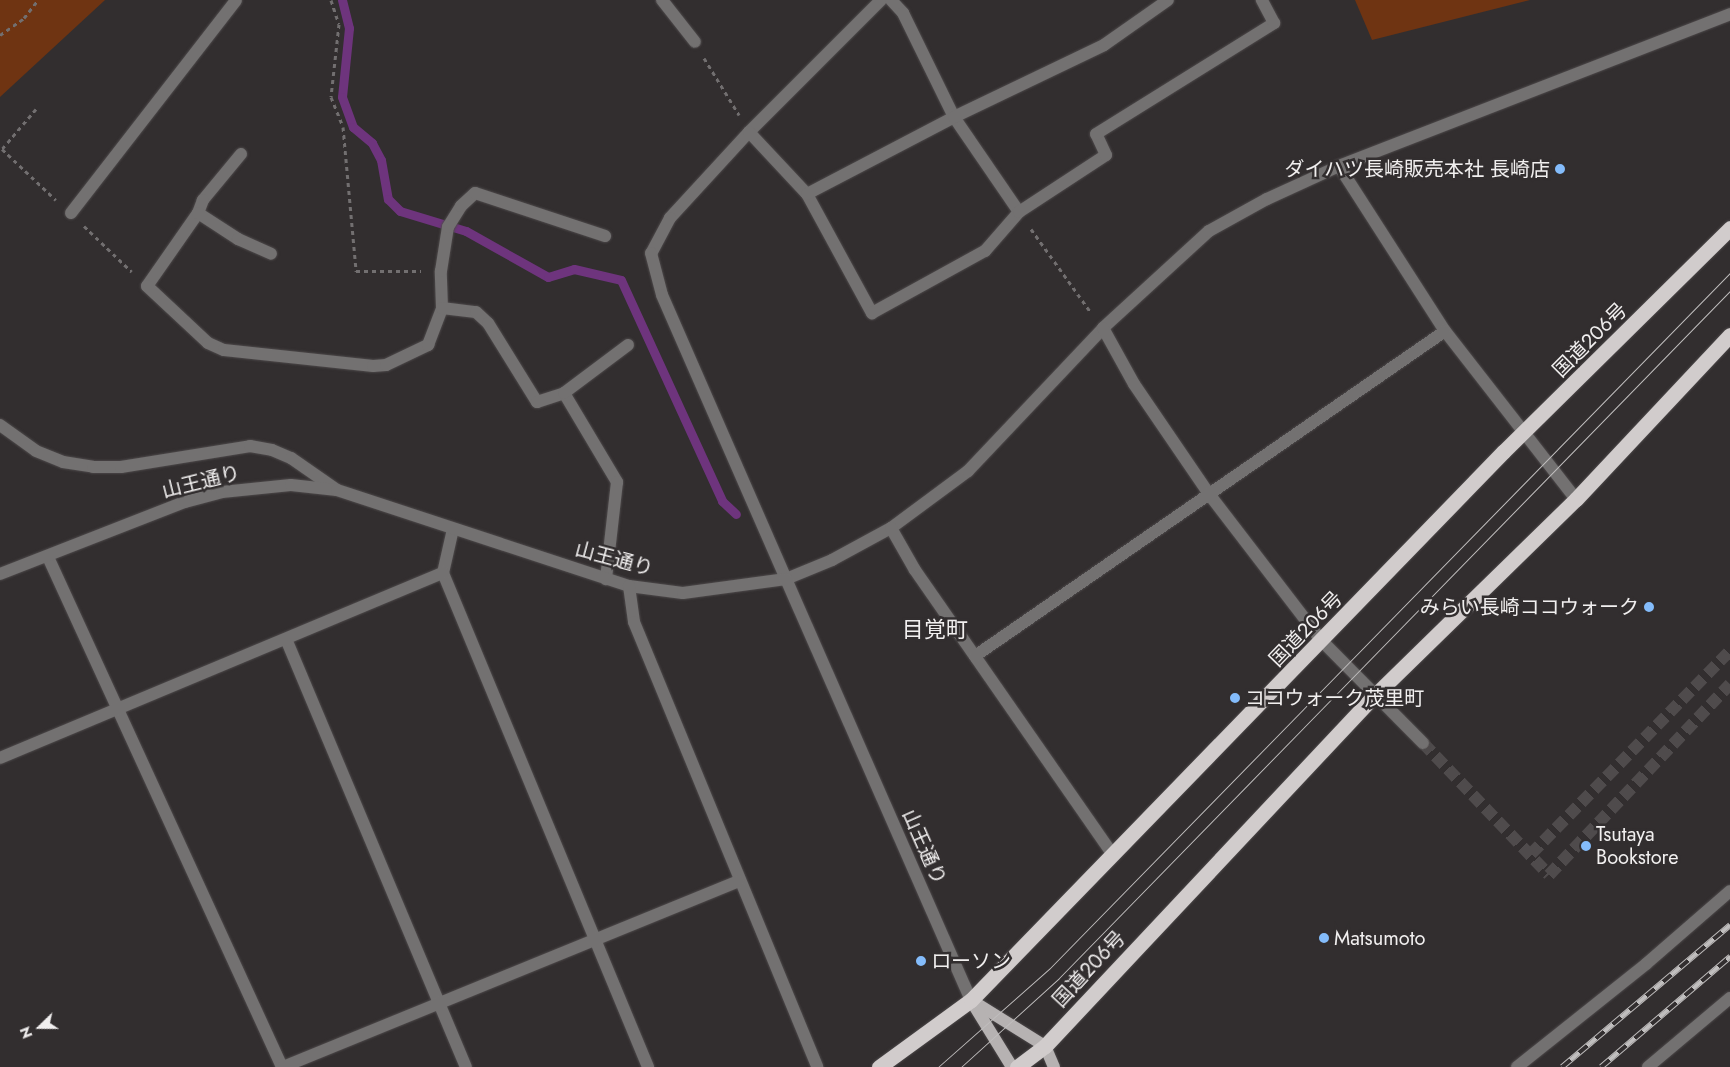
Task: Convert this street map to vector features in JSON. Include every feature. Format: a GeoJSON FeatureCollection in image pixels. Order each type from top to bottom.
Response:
{"type":"FeatureCollection","features":[{"type":"Feature","properties":{"kind":"highway","name":"国道206号"},"geometry":{"type":"LineString","coordinates":[[879,1067],[971,1000],[1525,430],[1730,228]]}},
{"type":"Feature","properties":{"kind":"highway","name":"国道206号"},"geometry":{"type":"LineString","coordinates":[[1017,1067],[1045,1046],[1375,695],[1576,499],[1730,335]]}},
{"type":"Feature","properties":{"kind":"main road"},"geometry":{"type":"LineString","coordinates":[[971,1000],[1045,1046],[1054,1067]]}},
{"type":"Feature","properties":{"kind":"main road"},"geometry":{"type":"LineString","coordinates":[[971,1000],[1012,1067]]}},
{"type":"Feature","properties":{"kind":"street"},"geometry":{"type":"LineString","coordinates":[[71,213],[236,0]]}},
{"type":"Feature","properties":{"kind":"street"},"geometry":{"type":"LineString","coordinates":[[662,0],[695,42]]}},
{"type":"Feature","properties":{"kind":"street"},"geometry":{"type":"LineString","coordinates":[[881,0],[749,132],[670,218],[651,254],[662,295],[786,579],[832,560],[891,528],[968,471],[1103,328],[1209,231],[1267,199],[1339,166],[1730,14]]}},
{"type":"Feature","properties":{"kind":"street"},"geometry":{"type":"LineString","coordinates":[[891,0],[903,13],[954,117],[1019,212]]}},
{"type":"Feature","properties":{"kind":"street"},"geometry":{"type":"LineString","coordinates":[[806,194],[954,117],[1104,45],[1168,0]]}},
{"type":"Feature","properties":{"kind":"street"},"geometry":{"type":"LineString","coordinates":[[749,132],[806,194],[872,313],[985,250],[1019,212],[1106,154],[1096,134],[1274,23],[1262,0]]}},
{"type":"Feature","properties":{"kind":"street"},"geometry":{"type":"LineString","coordinates":[[241,154],[203,200],[198,213],[147,286],[208,343],[233,351],[386,365],[428,345],[442,308],[441,271],[448,227],[462,206],[475,193],[605,236]]}},
{"type":"Feature","properties":{"kind":"street"},"geometry":{"type":"LineString","coordinates":[[1339,166],[1445,331],[1525,430],[1576,499]]}},
{"type":"Feature","properties":{"kind":"street"},"geometry":{"type":"LineString","coordinates":[[198,213],[238,239],[271,254]]}},
{"type":"Feature","properties":{"kind":"street"},"geometry":{"type":"LineString","coordinates":[[442,308],[476,312],[488,323],[537,402],[564,393],[628,344]]}},
{"type":"Feature","properties":{"kind":"street"},"geometry":{"type":"LineString","coordinates":[[1103,328],[1134,384],[1209,494],[1321,640],[1423,743]]}},
{"type":"Feature","properties":{"kind":"street"},"geometry":{"type":"LineString","coordinates":[[975,656],[1445,331]]}},
{"type":"Feature","properties":{"kind":"street"},"geometry":{"type":"LineString","coordinates":[[564,393],[617,482],[606,579]]}},
{"type":"Feature","properties":{"kind":"street"},"geometry":{"type":"LineString","coordinates":[[0,425],[36,451],[63,462],[93,467],[122,467],[250,446],[272,450],[292,458],[337,490]]}},
{"type":"Feature","properties":{"kind":"street","name":"山王通り"},"geometry":{"type":"LineString","coordinates":[[0,574],[48,557],[185,502],[222,492],[291,486],[337,490],[629,586],[683,593],[786,579],[971,1000]]}},
{"type":"Feature","properties":{"kind":"street"},"geometry":{"type":"LineString","coordinates":[[891,528],[915,570],[1113,855]]}},
{"type":"Feature","properties":{"kind":"street"},"geometry":{"type":"LineString","coordinates":[[453,529],[444,573],[648,1067]]}},
{"type":"Feature","properties":{"kind":"street"},"geometry":{"type":"LineString","coordinates":[[48,557],[282,1067],[740,881]]}},
{"type":"Feature","properties":{"kind":"street"},"geometry":{"type":"LineString","coordinates":[[0,758],[444,573]]}},
{"type":"Feature","properties":{"kind":"street"},"geometry":{"type":"LineString","coordinates":[[629,586],[634,622],[817,1067]]}},
{"type":"Feature","properties":{"kind":"street"},"geometry":{"type":"LineString","coordinates":[[286,640],[466,1067]]}},
{"type":"Feature","properties":{"kind":"street"},"geometry":{"type":"LineString","coordinates":[[1517,1067],[1646,964],[1730,891]]}},
{"type":"Feature","properties":{"kind":"street"},"geometry":{"type":"LineString","coordinates":[[1648,1067],[1730,998]]}},
{"type":"Feature","properties":{"kind":"path"},"geometry":{"type":"LineString","coordinates":[[0,35],[24,18],[38,0]]}},
{"type":"Feature","properties":{"kind":"path"},"geometry":{"type":"LineString","coordinates":[[331,0],[338,24],[331,97],[343,128],[356,270],[441,271]]}},
{"type":"Feature","properties":{"kind":"path"},"geometry":{"type":"LineString","coordinates":[[695,42],[749,132]]}},
{"type":"Feature","properties":{"kind":"path"},"geometry":{"type":"LineString","coordinates":[[2,149],[36,108]]}},
{"type":"Feature","properties":{"kind":"path"},"geometry":{"type":"LineString","coordinates":[[1019,212],[1103,328]]}},
{"type":"Feature","properties":{"kind":"shaded area"},"geometry":{"type":"Polygon","coordinates":[[[0,0],[105,0],[0,97],[0,0]]]}},
{"type":"Feature","properties":{"kind":"shaded area"},"geometry":{"type":"Polygon","coordinates":[[[1355,0],[1530,0],[1372,40],[1355,0]]]}},
{"type":"Feature","properties":{"kind":"waterway"},"geometry":{"type":"LineString","coordinates":[[342,0],[349,28],[342,97],[353,127],[372,143],[381,160],[388,199],[400,211],[466,231],[548,277],[574,269],[621,280],[722,501],[736,514]]}},
{"type":"Feature","properties":{"kind":"tunnel"},"geometry":{"type":"LineString","coordinates":[[1531,854],[1730,651]]}},
{"type":"Feature","properties":{"kind":"tunnel"},"geometry":{"type":"LineString","coordinates":[[1423,743],[1549,875],[1730,684]]}},
{"type":"Feature","properties":{"kind":"tram line"},"geometry":{"type":"LineString","coordinates":[[938,1067],[1050,968],[1730,273]]}},
{"type":"Feature","properties":{"kind":"tram line"},"geometry":{"type":"LineString","coordinates":[[961,1067],[1059,978],[1730,291]]}},
{"type":"Feature","properties":{"kind":"railway"},"geometry":{"type":"LineString","coordinates":[[1562,1067],[1730,925]]}},
{"type":"Feature","properties":{"kind":"railway"},"geometry":{"type":"LineString","coordinates":[[1601,1067],[1730,957]]}},
{"type":"Feature","properties":{"kind":"place","name":"ダイハツ長崎販売本社 長崎店"},"geometry":{"type":"Point","coordinates":[1560,169]}},
{"type":"Feature","properties":{"kind":"place","name":"みらい長崎ココウォーク"},"geometry":{"type":"Point","coordinates":[1649,607]}},
{"type":"Feature","properties":{"kind":"place","name":"ココウォーク茂里町"},"geometry":{"type":"Point","coordinates":[1235,698]}},
{"type":"Feature","properties":{"kind":"place","name":"Tsutaya Bookstore"},"geometry":{"type":"Point","coordinates":[1586,846]}},
{"type":"Feature","properties":{"kind":"place","name":"Matsumoto"},"geometry":{"type":"Point","coordinates":[1324,938]}},
{"type":"Feature","properties":{"kind":"place","name":"ローソン"},"geometry":{"type":"Point","coordinates":[921,961]}},
{"type":"Feature","properties":{"kind":"district","name":"目覚町"},"geometry":{"type":"Point","coordinates":[935,630]}}]}
